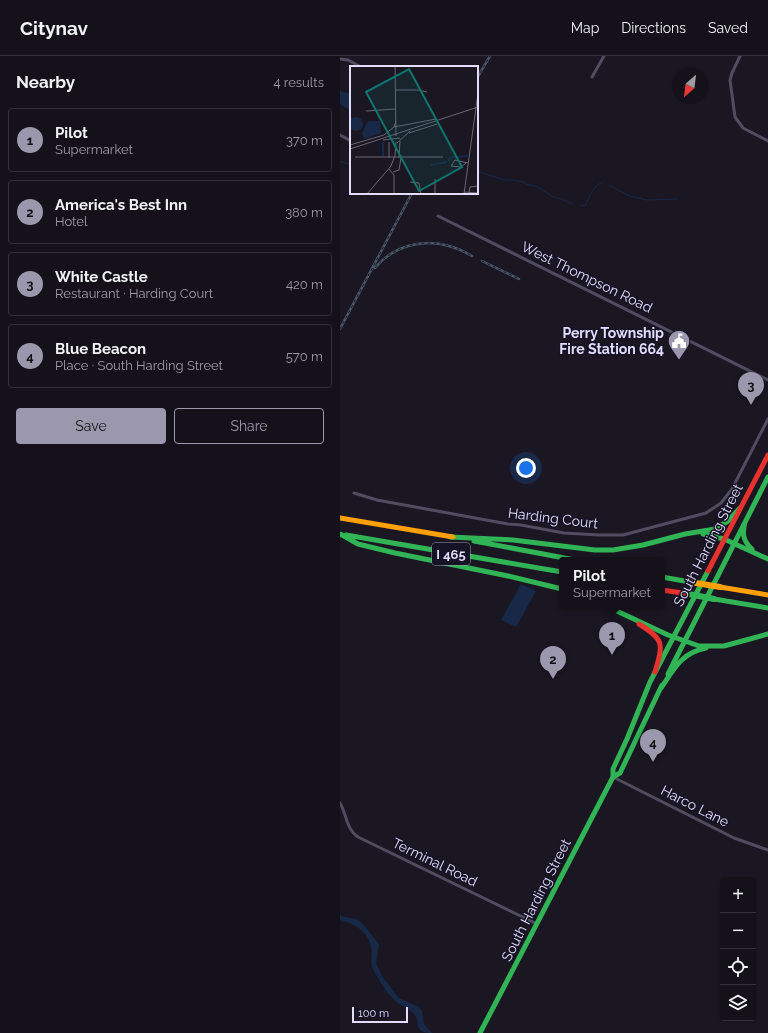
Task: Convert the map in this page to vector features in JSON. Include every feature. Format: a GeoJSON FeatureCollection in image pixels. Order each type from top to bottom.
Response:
{"type":"FeatureCollection","features":[{"type":"Feature","properties":{"kind":"main road","name":"South Harding Street"},"geometry":{"type":"LineString","coordinates":[[480,1033],[613,777],[613,769],[655,672],[768,455]]}},
{"type":"Feature","properties":{"kind":"main road","name":"South Harding Street"},"geometry":{"type":"LineString","coordinates":[[613,777],[620,773],[684,641],[768,477]]}},
{"type":"Feature","properties":{"kind":"main road"},"geometry":{"type":"LineString","coordinates":[[450,537],[513,540],[595,550],[613,550],[628,548],[685,534],[708,532],[721,526],[740,508]]}},
{"type":"Feature","properties":{"kind":"main road","name":"I 465"},"geometry":{"type":"LineString","coordinates":[[340,518],[559,557]]}},
{"type":"Feature","properties":{"kind":"main road"},"geometry":{"type":"LineString","coordinates":[[745,522],[742,531],[743,539],[756,553]]}},
{"type":"Feature","properties":{"kind":"main road"},"geometry":{"type":"LineString","coordinates":[[696,533],[724,539],[768,558]]}},
{"type":"Feature","properties":{"kind":"main road"},"geometry":{"type":"LineString","coordinates":[[340,534],[358,544],[559,588]]}},
{"type":"Feature","properties":{"kind":"main road","name":"I 465"},"geometry":{"type":"LineString","coordinates":[[340,534],[559,571]]}},
{"type":"Feature","properties":{"kind":"main road"},"geometry":{"type":"LineString","coordinates":[[665,578],[768,595]]}},
{"type":"Feature","properties":{"kind":"main road"},"geometry":{"type":"LineString","coordinates":[[665,590],[768,608]]}},
{"type":"Feature","properties":{"kind":"main road"},"geometry":{"type":"LineString","coordinates":[[615,610],[684,641],[699,646],[715,646]]}},
{"type":"Feature","properties":{"kind":"main road"},"geometry":{"type":"LineString","coordinates":[[615,610],[658,636],[662,648],[655,672]]}},
{"type":"Feature","properties":{"kind":"main road"},"geometry":{"type":"LineString","coordinates":[[661,688],[679,662],[696,650],[734,644],[768,634]]}},
{"type":"Feature","properties":{"kind":"street"},"geometry":{"type":"LineString","coordinates":[[592,78],[604,56]]}},
{"type":"Feature","properties":{"kind":"street"},"geometry":{"type":"LineString","coordinates":[[740,56],[730,80],[735,117],[741,126],[747,131],[768,141]]}},
{"type":"Feature","properties":{"kind":"street"},"geometry":{"type":"LineString","coordinates":[[340,59],[348,60],[359,66]]}},
{"type":"Feature","properties":{"kind":"street"},"geometry":{"type":"LineString","coordinates":[[340,135],[350,140]]}},
{"type":"Feature","properties":{"kind":"street","name":"West Thompson Road"},"geometry":{"type":"LineString","coordinates":[[438,216],[768,380]]}},
{"type":"Feature","properties":{"kind":"street","name":"Harding Court"},"geometry":{"type":"LineString","coordinates":[[354,493],[378,500],[564,533],[598,535],[628,534],[706,513],[721,503],[732,489],[768,419]]}},
{"type":"Feature","properties":{"kind":"street","name":"Harco Lane"},"geometry":{"type":"LineString","coordinates":[[613,777],[734,838],[768,850]]}},
{"type":"Feature","properties":{"kind":"street","name":"Terminal Road"},"geometry":{"type":"LineString","coordinates":[[340,803],[350,828],[360,838],[537,924]]}},
{"type":"Feature","properties":{"kind":"water"},"geometry":{"type":"Polygon","coordinates":[[[340,91],[350,94],[350,110],[340,104],[340,91]]]}},
{"type":"Feature","properties":{"kind":"water"},"geometry":{"type":"Polygon","coordinates":[[[521,584],[536,591],[516,627],[501,620],[521,584]]]}},
{"type":"Feature","properties":{"kind":"water"},"geometry":{"type":"Polygon","coordinates":[[[340,915],[356,919],[366,927],[379,944],[376,963],[382,976],[399,998],[419,1007],[422,1011],[424,1024],[432,1033],[422,1031],[418,1027],[414,1014],[392,998],[372,967],[372,949],[367,936],[359,928],[340,920],[340,915]]]}},
{"type":"Feature","properties":{"kind":"waterway"},"geometry":{"type":"LineString","coordinates":[[340,161],[350,165]]}},
{"type":"Feature","properties":{"kind":"waterway"},"geometry":{"type":"LineString","coordinates":[[478,171],[504,180],[524,182],[526,184],[538,187],[553,197],[562,199],[572,204]]}},
{"type":"Feature","properties":{"kind":"waterway"},"geometry":{"type":"LineString","coordinates":[[581,205],[585,206],[594,189],[603,182]]}},
{"type":"Feature","properties":{"kind":"waterway"},"geometry":{"type":"LineString","coordinates":[[609,185],[629,196],[647,200],[678,199]]}},
{"type":"Feature","properties":{"kind":"railway"},"geometry":{"type":"LineString","coordinates":[[478,76],[490,56]]}},
{"type":"Feature","properties":{"kind":"railway"},"geometry":{"type":"LineString","coordinates":[[340,329],[411,194]]}},
{"type":"Feature","properties":{"kind":"railway"},"geometry":{"type":"LineString","coordinates":[[375,268],[382,260],[399,249],[419,244],[429,243],[449,246],[472,256]]}},
{"type":"Feature","properties":{"kind":"railway"},"geometry":{"type":"LineString","coordinates":[[482,261],[519,279]]}},
{"type":"Feature","properties":{"kind":"traffic: fast"},"geometry":{"type":"LineString","coordinates":[[668,674],[768,477]]}},
{"type":"Feature","properties":{"kind":"traffic: fast"},"geometry":{"type":"LineString","coordinates":[[450,537],[513,540],[595,550],[613,550],[715,529],[728,521],[740,508]]}},
{"type":"Feature","properties":{"kind":"traffic: fast"},"geometry":{"type":"LineString","coordinates":[[745,522],[744,537],[752,549]]}},
{"type":"Feature","properties":{"kind":"traffic: fast"},"geometry":{"type":"LineString","coordinates":[[340,534],[358,544],[559,588]]}},
{"type":"Feature","properties":{"kind":"traffic: fast"},"geometry":{"type":"LineString","coordinates":[[703,534],[724,539],[768,559]]}},
{"type":"Feature","properties":{"kind":"traffic: fast"},"geometry":{"type":"LineString","coordinates":[[346,535],[559,571]]}},
{"type":"Feature","properties":{"kind":"traffic: fast"},"geometry":{"type":"LineString","coordinates":[[474,541],[559,557]]}},
{"type":"Feature","properties":{"kind":"traffic: fast"},"geometry":{"type":"LineString","coordinates":[[480,1033],[613,777],[613,769],[650,682],[708,571]]}},
{"type":"Feature","properties":{"kind":"traffic: fast"},"geometry":{"type":"LineString","coordinates":[[665,578],[690,582]]}},
{"type":"Feature","properties":{"kind":"traffic: fast"},"geometry":{"type":"LineString","coordinates":[[689,594],[714,599]]}},
{"type":"Feature","properties":{"kind":"traffic: fast"},"geometry":{"type":"LineString","coordinates":[[714,599],[768,608]]}},
{"type":"Feature","properties":{"kind":"traffic: fast"},"geometry":{"type":"LineString","coordinates":[[612,609],[668,635],[699,646],[724,646],[768,634]]}},
{"type":"Feature","properties":{"kind":"traffic: fast"},"geometry":{"type":"LineString","coordinates":[[661,688],[674,668],[684,658],[697,650],[706,648]]}},
{"type":"Feature","properties":{"kind":"traffic: fast"},"geometry":{"type":"LineString","coordinates":[[613,777],[620,773],[662,685]]}},
{"type":"Feature","properties":{"kind":"traffic: slow"},"geometry":{"type":"LineString","coordinates":[[340,518],[453,537]]}},
{"type":"Feature","properties":{"kind":"traffic: slow"},"geometry":{"type":"LineString","coordinates":[[690,582],[720,587]]}},
{"type":"Feature","properties":{"kind":"traffic: slow"},"geometry":{"type":"LineString","coordinates":[[720,587],[768,595]]}},
{"type":"Feature","properties":{"kind":"traffic: jam"},"geometry":{"type":"LineString","coordinates":[[708,571],[768,455]]}},
{"type":"Feature","properties":{"kind":"traffic: jam"},"geometry":{"type":"LineString","coordinates":[[665,590],[689,594]]}},
{"type":"Feature","properties":{"kind":"traffic: jam"},"geometry":{"type":"LineString","coordinates":[[639,624],[654,634],[660,644],[660,655],[655,672]]}},
{"type":"Feature","properties":{"kind":"place","name":"Perry Township Fire Station 664"},"geometry":{"type":"Point","coordinates":[679,360]}},
{"type":"Feature","properties":{"kind":"place","name":"White Castle"},"geometry":{"type":"Point","coordinates":[751,405]}},
{"type":"Feature","properties":{"kind":"place","name":"Pilot"},"geometry":{"type":"Point","coordinates":[612,655]}},
{"type":"Feature","properties":{"kind":"place","name":"America's Best Inn"},"geometry":{"type":"Point","coordinates":[553,679]}},
{"type":"Feature","properties":{"kind":"place","name":"Blue Beacon"},"geometry":{"type":"Point","coordinates":[653,762]}}]}
